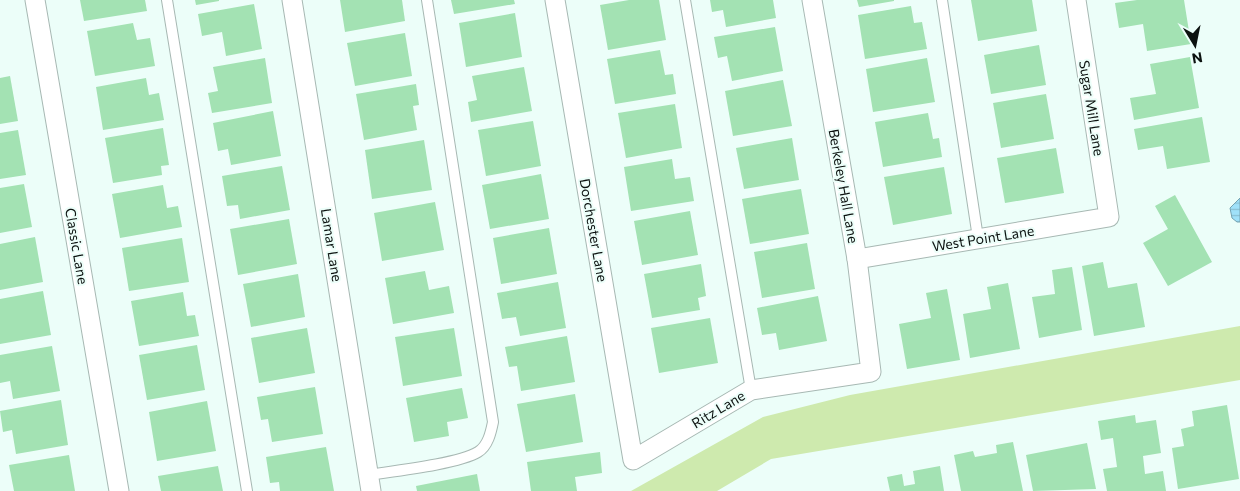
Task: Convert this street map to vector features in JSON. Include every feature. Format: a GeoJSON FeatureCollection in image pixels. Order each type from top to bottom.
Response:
{"type":"FeatureCollection","features":[{"type":"Feature","properties":{"kind":"street","name":"Classic Lane"},"geometry":{"type":"LineString","coordinates":[[35,0],[119,491]]}},
{"type":"Feature","properties":{"kind":"street","name":"Lamar Lane"},"geometry":{"type":"LineString","coordinates":[[292,0],[369,483]]}},
{"type":"Feature","properties":{"kind":"street","name":"Dorchester Lane"},"geometry":{"type":"LineString","coordinates":[[555,0],[632,460]]}},
{"type":"Feature","properties":{"kind":"street","name":"Berkeley Hall Lane"},"geometry":{"type":"LineString","coordinates":[[812,0],[857,258],[871,372]]}},
{"type":"Feature","properties":{"kind":"street","name":"Sugar Mill Lane"},"geometry":{"type":"LineString","coordinates":[[1076,0],[1109,217]]}},
{"type":"Feature","properties":{"kind":"street","name":"West Point Lane"},"geometry":{"type":"LineString","coordinates":[[857,258],[1109,217]]}},
{"type":"Feature","properties":{"kind":"street","name":"Ritz Lane"},"geometry":{"type":"LineString","coordinates":[[632,460],[751,390],[871,372]]}},
{"type":"Feature","properties":{"kind":"lane"},"geometry":{"type":"LineString","coordinates":[[167,0],[247,491]]}},
{"type":"Feature","properties":{"kind":"lane"},"geometry":{"type":"LineString","coordinates":[[369,483],[464,458],[479,451],[490,437],[493,422],[427,0]]}},
{"type":"Feature","properties":{"kind":"lane"},"geometry":{"type":"LineString","coordinates":[[685,0],[751,390]]}},
{"type":"Feature","properties":{"kind":"lane"},"geometry":{"type":"LineString","coordinates":[[942,0],[978,238]]}},
{"type":"Feature","properties":{"kind":"green space"},"geometry":{"type":"Polygon","coordinates":[[[1240,326],[1240,380],[771,459],[717,491],[631,491],[763,417],[850,395],[1240,326]]]}},
{"type":"Feature","properties":{"kind":"water"},"geometry":{"type":"Polygon","coordinates":[[[1240,198],[1240,222],[1237,222],[1232,218],[1230,208],[1240,198]]]}},
{"type":"Feature","properties":{"kind":"building"},"geometry":{"type":"Polygon","coordinates":[[[80,0],[145,0],[147,11],[84,21],[80,0]]]}},
{"type":"Feature","properties":{"kind":"building"},"geometry":{"type":"Polygon","coordinates":[[[195,0],[219,0],[219,1],[196,5],[195,0]]]}},
{"type":"Feature","properties":{"kind":"building"},"geometry":{"type":"Polygon","coordinates":[[[340,0],[402,0],[405,21],[345,32],[340,0]]]}},
{"type":"Feature","properties":{"kind":"building"},"geometry":{"type":"Polygon","coordinates":[[[451,0],[514,0],[515,4],[454,14],[451,0]]]}},
{"type":"Feature","properties":{"kind":"building"},"geometry":{"type":"Polygon","coordinates":[[[629,0],[659,0],[666,40],[608,50],[600,5],[629,0]]]}},
{"type":"Feature","properties":{"kind":"building"},"geometry":{"type":"Polygon","coordinates":[[[710,0],[773,0],[776,18],[726,27],[723,10],[712,12],[710,0]]]}},
{"type":"Feature","properties":{"kind":"building"},"geometry":{"type":"Polygon","coordinates":[[[857,0],[894,0],[894,1],[859,7],[857,0]]]}},
{"type":"Feature","properties":{"kind":"building"},"geometry":{"type":"Polygon","coordinates":[[[971,0],[1032,0],[1037,31],[978,41],[971,0]]]}},
{"type":"Feature","properties":{"kind":"building"},"geometry":{"type":"Polygon","coordinates":[[[1137,0],[1184,0],[1191,44],[1147,51],[1143,24],[1119,28],[1115,3],[1137,0]]]}},
{"type":"Feature","properties":{"kind":"building"},"geometry":{"type":"Polygon","coordinates":[[[254,4],[262,49],[226,56],[222,32],[202,36],[198,14],[254,4]]]}},
{"type":"Feature","properties":{"kind":"building"},"geometry":{"type":"Polygon","coordinates":[[[911,6],[914,23],[922,22],[927,49],[865,59],[858,15],[911,6]]]}},
{"type":"Feature","properties":{"kind":"building"},"geometry":{"type":"Polygon","coordinates":[[[515,13],[522,57],[466,67],[459,23],[515,13]]]}},
{"type":"Feature","properties":{"kind":"building"},"geometry":{"type":"Polygon","coordinates":[[[133,23],[137,40],[150,38],[155,66],[95,76],[87,31],[133,23]]]}},
{"type":"Feature","properties":{"kind":"building"},"geometry":{"type":"Polygon","coordinates":[[[775,27],[783,71],[732,81],[727,56],[718,58],[714,37],[775,27]]]}},
{"type":"Feature","properties":{"kind":"building"},"geometry":{"type":"Polygon","coordinates":[[[405,33],[412,76],[355,86],[347,43],[405,33]]]}},
{"type":"Feature","properties":{"kind":"building"},"geometry":{"type":"Polygon","coordinates":[[[1039,45],[1046,85],[991,94],[984,55],[1039,45]]]}},
{"type":"Feature","properties":{"kind":"building"},"geometry":{"type":"Polygon","coordinates":[[[660,50],[665,75],[673,74],[676,94],[615,104],[607,59],[660,50]]]}},
{"type":"Feature","properties":{"kind":"building"},"geometry":{"type":"Polygon","coordinates":[[[1190,57],[1199,108],[1134,120],[1130,98],[1156,94],[1150,64],[1190,57]]]}},
{"type":"Feature","properties":{"kind":"building"},"geometry":{"type":"Polygon","coordinates":[[[265,58],[272,103],[212,113],[208,93],[218,91],[213,67],[265,58]]]}},
{"type":"Feature","properties":{"kind":"building"},"geometry":{"type":"Polygon","coordinates":[[[927,58],[935,102],[873,112],[866,69],[927,58]]]}},
{"type":"Feature","properties":{"kind":"building"},"geometry":{"type":"Polygon","coordinates":[[[524,67],[532,111],[471,122],[468,102],[477,100],[472,76],[524,67]]]}},
{"type":"Feature","properties":{"kind":"building"},"geometry":{"type":"Polygon","coordinates":[[[10,76],[18,121],[0,124],[0,78],[10,76]]]}},
{"type":"Feature","properties":{"kind":"building"},"geometry":{"type":"Polygon","coordinates":[[[146,78],[149,95],[159,93],[164,120],[103,130],[96,87],[146,78]]]}},
{"type":"Feature","properties":{"kind":"building"},"geometry":{"type":"Polygon","coordinates":[[[783,80],[792,126],[733,136],[725,91],[783,80]]]}},
{"type":"Feature","properties":{"kind":"building"},"geometry":{"type":"Polygon","coordinates":[[[416,84],[419,105],[413,106],[417,130],[364,140],[356,94],[416,84]]]}},
{"type":"Feature","properties":{"kind":"building"},"geometry":{"type":"Polygon","coordinates":[[[1046,94],[1054,139],[1001,148],[993,103],[1046,94]]]}},
{"type":"Feature","properties":{"kind":"building"},"geometry":{"type":"Polygon","coordinates":[[[675,104],[682,148],[626,158],[618,113],[675,104]]]}},
{"type":"Feature","properties":{"kind":"building"},"geometry":{"type":"Polygon","coordinates":[[[273,111],[281,156],[231,165],[228,149],[218,151],[213,123],[273,111]]]}},
{"type":"Feature","properties":{"kind":"building"},"geometry":{"type":"Polygon","coordinates":[[[928,113],[933,139],[939,138],[942,157],[883,167],[875,122],[928,113]]]}},
{"type":"Feature","properties":{"kind":"building"},"geometry":{"type":"Polygon","coordinates":[[[1202,117],[1210,162],[1167,169],[1163,146],[1138,150],[1134,129],[1202,117]]]}},
{"type":"Feature","properties":{"kind":"building"},"geometry":{"type":"Polygon","coordinates":[[[533,121],[541,166],[486,176],[478,130],[533,121]]]}},
{"type":"Feature","properties":{"kind":"building"},"geometry":{"type":"Polygon","coordinates":[[[163,128],[169,165],[161,166],[162,175],[113,183],[105,138],[163,128]]]}},
{"type":"Feature","properties":{"kind":"building"},"geometry":{"type":"Polygon","coordinates":[[[18,130],[26,175],[0,179],[0,133],[18,130]]]}},
{"type":"Feature","properties":{"kind":"building"},"geometry":{"type":"Polygon","coordinates":[[[792,138],[799,180],[744,189],[736,148],[792,138]]]}},
{"type":"Feature","properties":{"kind":"building"},"geometry":{"type":"Polygon","coordinates":[[[424,140],[432,190],[372,199],[365,150],[424,140]]]}},
{"type":"Feature","properties":{"kind":"building"},"geometry":{"type":"Polygon","coordinates":[[[1056,148],[1064,193],[1005,203],[997,158],[1056,148]]]}},
{"type":"Feature","properties":{"kind":"building"},"geometry":{"type":"Polygon","coordinates":[[[672,159],[675,179],[690,177],[694,201],[631,211],[624,167],[672,159]]]}},
{"type":"Feature","properties":{"kind":"building"},"geometry":{"type":"Polygon","coordinates":[[[282,166],[290,210],[240,219],[238,205],[227,206],[222,176],[282,166]]]}},
{"type":"Feature","properties":{"kind":"building"},"geometry":{"type":"Polygon","coordinates":[[[944,167],[952,214],[893,225],[884,177],[944,167]]]}},
{"type":"Feature","properties":{"kind":"building"},"geometry":{"type":"Polygon","coordinates":[[[541,174],[549,219],[490,229],[482,185],[541,174]]]}},
{"type":"Feature","properties":{"kind":"building"},"geometry":{"type":"Polygon","coordinates":[[[24,184],[32,227],[0,233],[0,188],[24,184]]]}},
{"type":"Feature","properties":{"kind":"building"},"geometry":{"type":"Polygon","coordinates":[[[163,185],[167,208],[178,206],[182,227],[120,238],[112,194],[163,185]]]}},
{"type":"Feature","properties":{"kind":"building"},"geometry":{"type":"Polygon","coordinates":[[[801,189],[809,234],[750,244],[742,199],[801,189]]]}},
{"type":"Feature","properties":{"kind":"building"},"geometry":{"type":"Polygon","coordinates":[[[1175,195],[1212,262],[1168,286],[1143,243],[1168,229],[1155,206],[1175,195]]]}},
{"type":"Feature","properties":{"kind":"building"},"geometry":{"type":"Polygon","coordinates":[[[435,202],[444,250],[382,261],[374,213],[435,202]]]}},
{"type":"Feature","properties":{"kind":"building"},"geometry":{"type":"Polygon","coordinates":[[[690,211],[698,255],[642,265],[634,221],[690,211]]]}},
{"type":"Feature","properties":{"kind":"building"},"geometry":{"type":"Polygon","coordinates":[[[289,219],[297,264],[238,275],[230,229],[289,219]]]}},
{"type":"Feature","properties":{"kind":"building"},"geometry":{"type":"Polygon","coordinates":[[[549,228],[557,274],[501,284],[493,238],[549,228]]]}},
{"type":"Feature","properties":{"kind":"building"},"geometry":{"type":"Polygon","coordinates":[[[35,237],[43,282],[0,290],[0,244],[35,237]]]}},
{"type":"Feature","properties":{"kind":"building"},"geometry":{"type":"Polygon","coordinates":[[[182,238],[189,282],[129,291],[122,248],[182,238]]]}},
{"type":"Feature","properties":{"kind":"building"},"geometry":{"type":"Polygon","coordinates":[[[807,243],[815,289],[762,298],[754,252],[807,243]]]}},
{"type":"Feature","properties":{"kind":"building"},"geometry":{"type":"Polygon","coordinates":[[[1103,262],[1108,288],[1137,283],[1145,327],[1094,336],[1082,266],[1103,262]]]}},
{"type":"Feature","properties":{"kind":"building"},"geometry":{"type":"Polygon","coordinates":[[[701,264],[706,296],[698,298],[700,310],[652,318],[644,274],[701,264]]]}},
{"type":"Feature","properties":{"kind":"building"},"geometry":{"type":"Polygon","coordinates":[[[1072,267],[1082,330],[1039,338],[1032,297],[1055,294],[1052,270],[1072,267]]]}},
{"type":"Feature","properties":{"kind":"building"},"geometry":{"type":"Polygon","coordinates":[[[425,271],[429,290],[449,286],[454,313],[393,324],[385,278],[425,271]]]}},
{"type":"Feature","properties":{"kind":"building"},"geometry":{"type":"Polygon","coordinates":[[[298,274],[305,317],[251,327],[243,284],[298,274]]]}},
{"type":"Feature","properties":{"kind":"building"},"geometry":{"type":"Polygon","coordinates":[[[558,282],[566,328],[520,336],[516,317],[502,319],[497,293],[558,282]]]}},
{"type":"Feature","properties":{"kind":"building"},"geometry":{"type":"Polygon","coordinates":[[[1008,283],[1020,349],[970,358],[963,314],[991,309],[987,287],[1008,283]]]}},
{"type":"Feature","properties":{"kind":"building"},"geometry":{"type":"Polygon","coordinates":[[[947,289],[960,360],[907,369],[899,324],[931,318],[926,293],[947,289]]]}},
{"type":"Feature","properties":{"kind":"building"},"geometry":{"type":"Polygon","coordinates":[[[43,291],[51,335],[0,344],[0,299],[43,291]]]}},
{"type":"Feature","properties":{"kind":"building"},"geometry":{"type":"Polygon","coordinates":[[[183,292],[187,316],[195,315],[199,336],[139,346],[131,301],[183,292]]]}},
{"type":"Feature","properties":{"kind":"building"},"geometry":{"type":"Polygon","coordinates":[[[818,296],[827,341],[779,350],[776,333],[762,335],[757,308],[818,296]]]}},
{"type":"Feature","properties":{"kind":"building"},"geometry":{"type":"Polygon","coordinates":[[[710,318],[718,363],[659,373],[651,328],[710,318]]]}},
{"type":"Feature","properties":{"kind":"building"},"geometry":{"type":"Polygon","coordinates":[[[307,328],[315,373],[259,383],[251,338],[307,328]]]}},
{"type":"Feature","properties":{"kind":"building"},"geometry":{"type":"Polygon","coordinates":[[[454,328],[462,376],[403,386],[395,337],[454,328]]]}},
{"type":"Feature","properties":{"kind":"building"},"geometry":{"type":"Polygon","coordinates":[[[567,336],[575,382],[521,391],[517,366],[509,367],[505,347],[567,336]]]}},
{"type":"Feature","properties":{"kind":"building"},"geometry":{"type":"Polygon","coordinates":[[[197,345],[205,390],[147,400],[139,355],[197,345]]]}},
{"type":"Feature","properties":{"kind":"building"},"geometry":{"type":"Polygon","coordinates":[[[52,346],[60,391],[13,399],[10,381],[0,383],[0,355],[52,346]]]}},
{"type":"Feature","properties":{"kind":"building"},"geometry":{"type":"Polygon","coordinates":[[[315,387],[323,434],[272,442],[268,419],[261,420],[257,397],[315,387]]]}},
{"type":"Feature","properties":{"kind":"building"},"geometry":{"type":"Polygon","coordinates":[[[462,388],[468,418],[447,422],[449,436],[414,442],[406,398],[462,388]]]}},
{"type":"Feature","properties":{"kind":"building"},"geometry":{"type":"Polygon","coordinates":[[[575,394],[583,442],[526,452],[517,404],[575,394]]]}},
{"type":"Feature","properties":{"kind":"building"},"geometry":{"type":"Polygon","coordinates":[[[61,400],[68,445],[16,454],[12,430],[3,432],[0,411],[61,400]]]}},
{"type":"Feature","properties":{"kind":"building"},"geometry":{"type":"Polygon","coordinates":[[[207,401],[216,451],[157,461],[149,412],[207,401]]]}},
{"type":"Feature","properties":{"kind":"building"},"geometry":{"type":"Polygon","coordinates":[[[1227,405],[1239,479],[1178,489],[1172,448],[1184,446],[1181,429],[1194,426],[1192,411],[1227,405]]]}},
{"type":"Feature","properties":{"kind":"building"},"geometry":{"type":"Polygon","coordinates":[[[1135,415],[1136,423],[1156,420],[1161,453],[1143,456],[1145,474],[1163,471],[1166,491],[1107,491],[1103,469],[1117,467],[1113,438],[1101,440],[1098,421],[1135,415]]]}},
{"type":"Feature","properties":{"kind":"building"},"geometry":{"type":"Polygon","coordinates":[[[1013,442],[1023,491],[961,491],[954,455],[973,451],[975,457],[997,453],[996,445],[1013,442]]]}},
{"type":"Feature","properties":{"kind":"building"},"geometry":{"type":"Polygon","coordinates":[[[1087,443],[1096,489],[1033,491],[1026,455],[1087,443]]]}},
{"type":"Feature","properties":{"kind":"building"},"geometry":{"type":"Polygon","coordinates":[[[326,447],[334,491],[280,491],[279,482],[270,483],[266,457],[326,447]]]}},
{"type":"Feature","properties":{"kind":"building"},"geometry":{"type":"Polygon","coordinates":[[[600,452],[602,473],[575,477],[577,491],[531,491],[527,462],[600,452]]]}},
{"type":"Feature","properties":{"kind":"building"},"geometry":{"type":"Polygon","coordinates":[[[69,455],[75,491],[14,491],[9,465],[69,455]]]}},
{"type":"Feature","properties":{"kind":"building"},"geometry":{"type":"Polygon","coordinates":[[[218,466],[223,491],[161,491],[158,476],[218,466]]]}},
{"type":"Feature","properties":{"kind":"building"},"geometry":{"type":"Polygon","coordinates":[[[940,466],[944,491],[890,491],[887,477],[902,474],[904,486],[915,484],[913,471],[940,466]]]}},
{"type":"Feature","properties":{"kind":"building"},"geometry":{"type":"Polygon","coordinates":[[[477,474],[480,491],[417,491],[416,486],[477,474]]]}}]}
